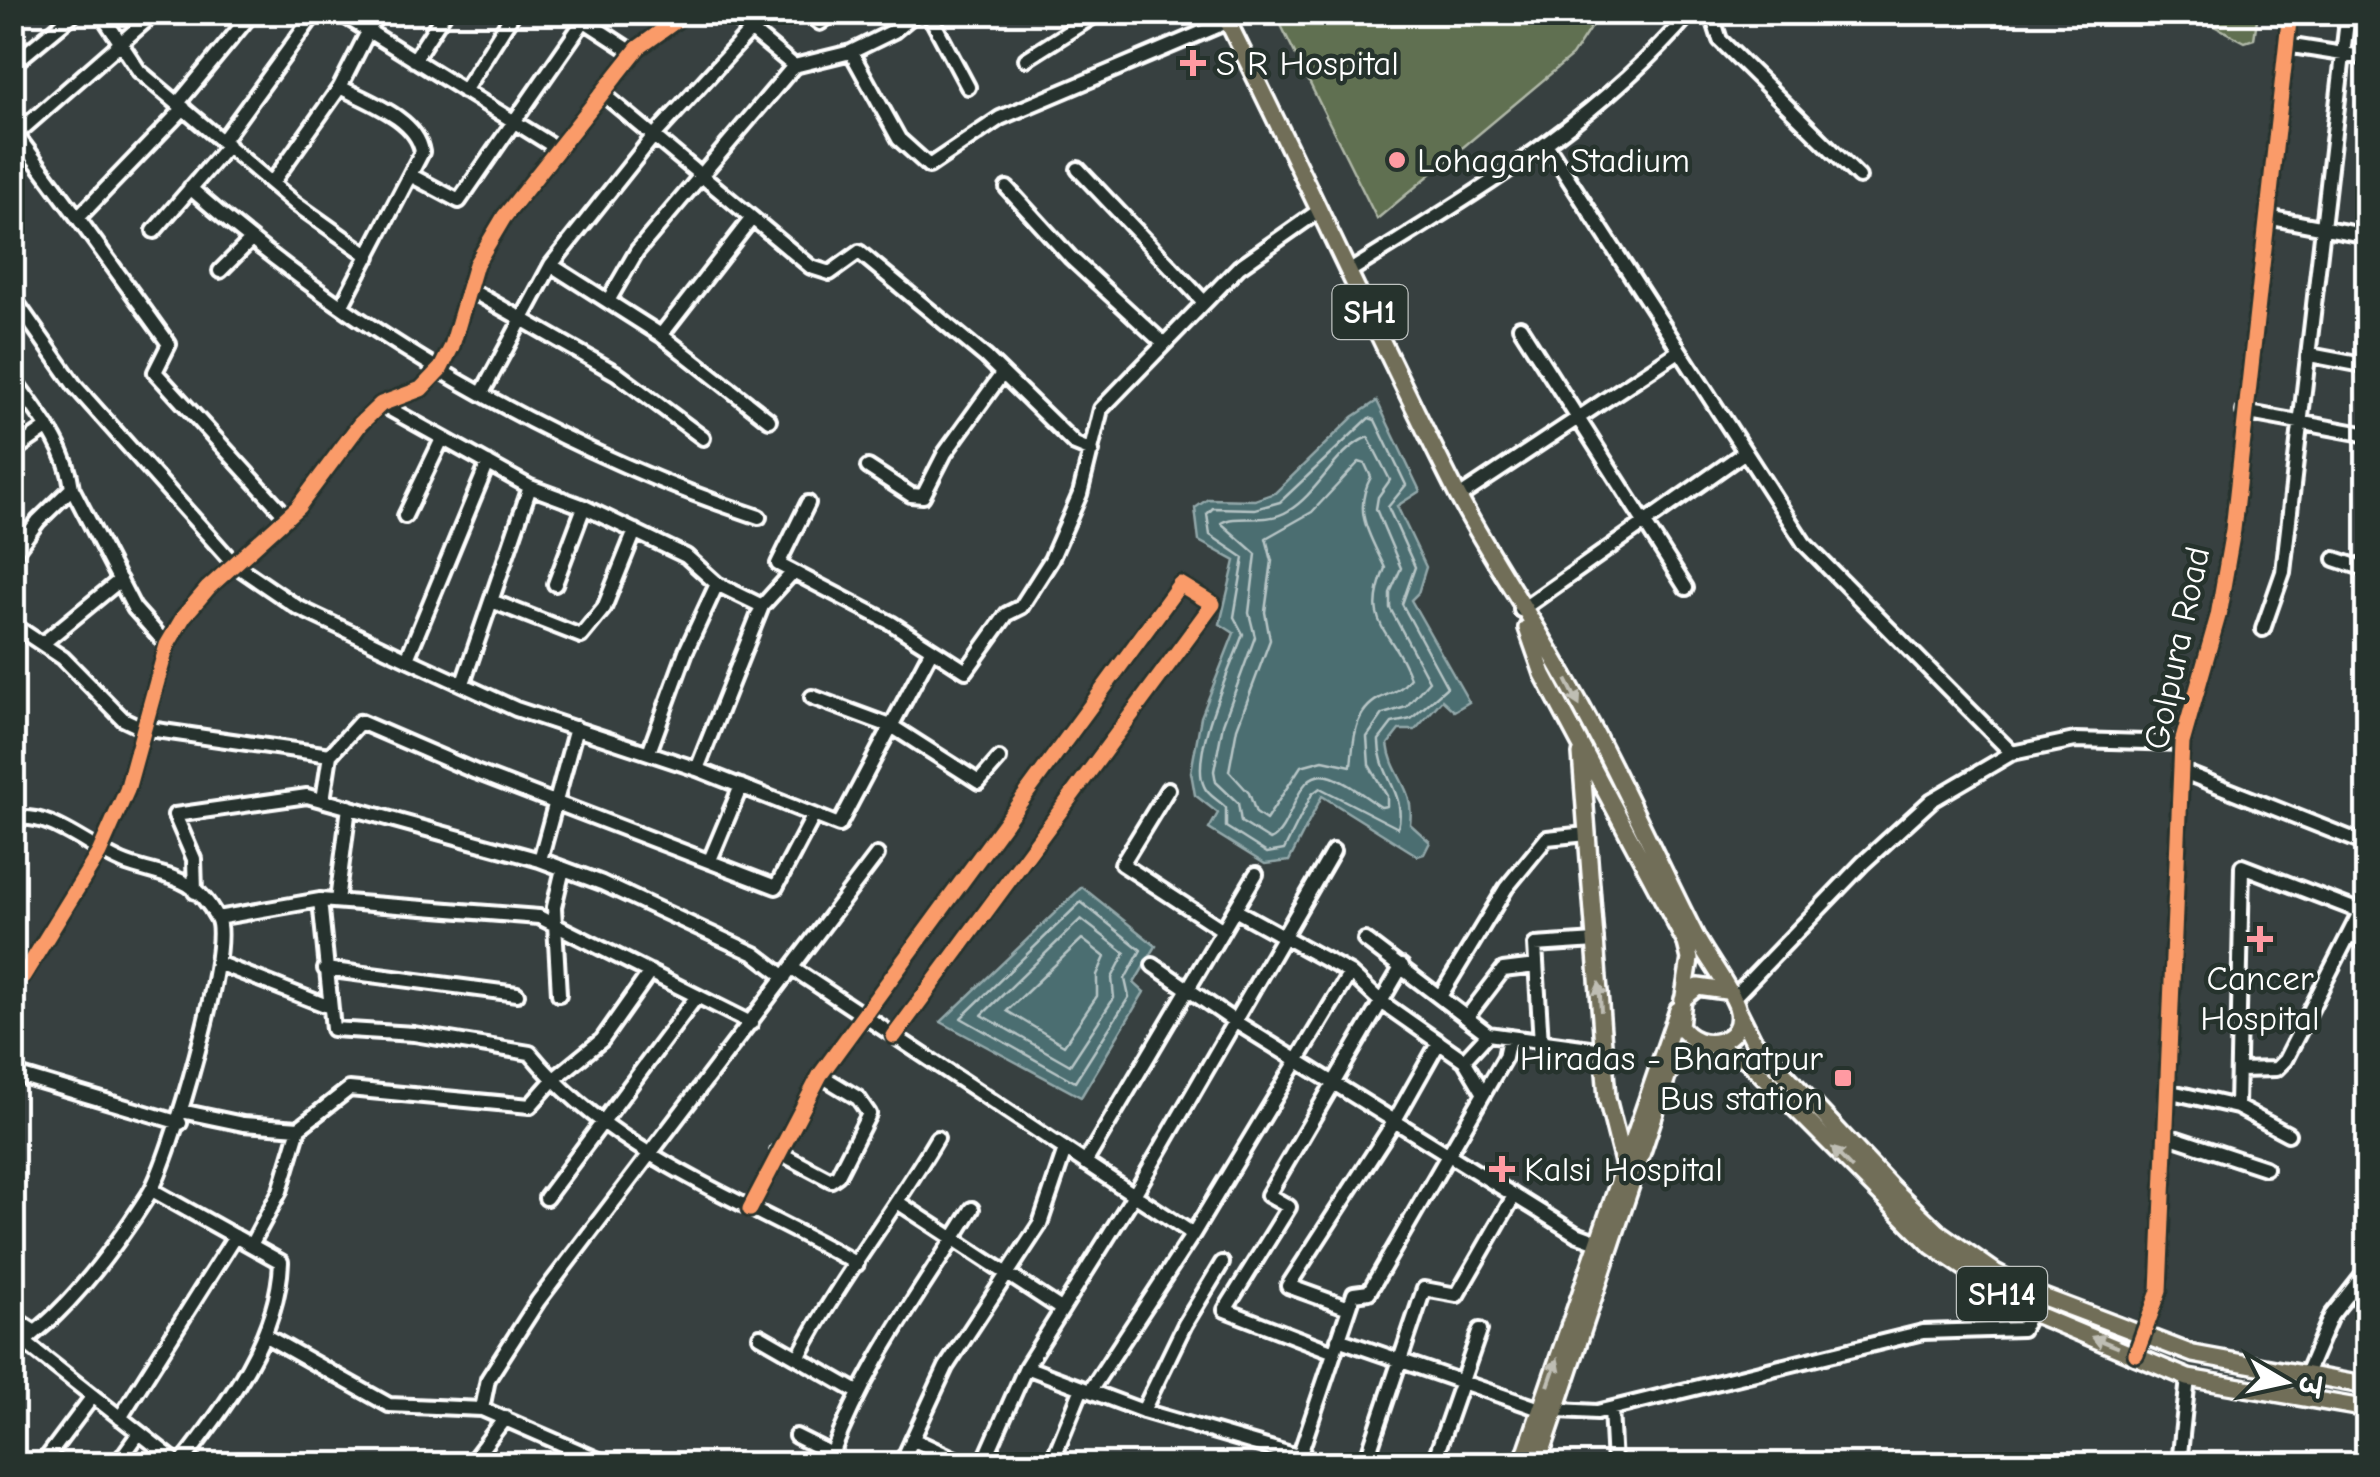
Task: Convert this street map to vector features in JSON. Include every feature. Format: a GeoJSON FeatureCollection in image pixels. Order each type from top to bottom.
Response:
{"type":"FeatureCollection","features":[{"type":"Feature","properties":{"kind":"main road","name":"SH1"},"geometry":{"type":"LineString","coordinates":[[1225,17],[1459,497],[1521,610],[1558,664],[1732,998]]}},
{"type":"Feature","properties":{"kind":"main road","name":"SH1"},"geometry":{"type":"LineString","coordinates":[[1521,610],[1542,674],[1686,943],[1690,976],[1681,1003]]}},
{"type":"Feature","properties":{"kind":"main road"},"geometry":{"type":"LineString","coordinates":[[1581,746],[1607,1098],[1623,1162]]}},
{"type":"Feature","properties":{"kind":"main road"},"geometry":{"type":"LineString","coordinates":[[1522,1464],[1548,1409],[1603,1244],[1668,1074],[1678,1058],[1733,1032],[1732,998],[1698,987],[1681,1003],[1623,1162],[1603,1244]]}},
{"type":"Feature","properties":{"kind":"main road","name":"SH14"},"geometry":{"type":"LineString","coordinates":[[1732,998],[1754,1040],[1938,1232],[1995,1272],[2038,1295],[2200,1356],[2368,1386]]}},
{"type":"Feature","properties":{"kind":"main road"},"geometry":{"type":"LineString","coordinates":[[1681,1003],[1680,1026],[1706,1045]]}},
{"type":"Feature","properties":{"kind":"main road","name":"SH14"},"geometry":{"type":"LineString","coordinates":[[1706,1045],[1746,1059],[1932,1246],[2030,1312],[2191,1379],[2368,1408]]}},
{"type":"Feature","properties":{"kind":"main road"},"geometry":{"type":"LineString","coordinates":[[2162,1367],[2156,1352],[2170,1346]]}},
{"type":"Feature","properties":{"kind":"main road"},"geometry":{"type":"LineString","coordinates":[[2191,1379],[2206,1378],[2210,1371],[2207,1360],[2200,1356]]}},
{"type":"Feature","properties":{"kind":"main road"},"geometry":{"type":"LineString","coordinates":[[1538,1464],[1548,1409]]}},
{"type":"Feature","properties":{"kind":"street"},"geometry":{"type":"LineString","coordinates":[[12,66],[76,12]]}},
{"type":"Feature","properties":{"kind":"street"},"geometry":{"type":"LineString","coordinates":[[100,12],[139,71],[272,183],[369,256]]}},
{"type":"Feature","properties":{"kind":"street"},"geometry":{"type":"LineString","coordinates":[[156,12],[122,45],[14,133],[169,344],[154,372],[286,517]]}},
{"type":"Feature","properties":{"kind":"street"},"geometry":{"type":"LineString","coordinates":[[78,218],[181,106],[253,12]]}},
{"type":"Feature","properties":{"kind":"street"},"geometry":{"type":"LineString","coordinates":[[154,232],[225,142],[316,12]]}},
{"type":"Feature","properties":{"kind":"street"},"geometry":{"type":"LineString","coordinates":[[338,12],[558,149]]}},
{"type":"Feature","properties":{"kind":"street"},"geometry":{"type":"LineString","coordinates":[[272,183],[340,87],[378,12]]}},
{"type":"Feature","properties":{"kind":"street"},"geometry":{"type":"LineString","coordinates":[[414,60],[445,12]]}},
{"type":"Feature","properties":{"kind":"street"},"geometry":{"type":"LineString","coordinates":[[464,90],[514,12]]}},
{"type":"Feature","properties":{"kind":"street"},"geometry":{"type":"LineString","coordinates":[[23,976],[99,853],[127,790],[168,645],[196,602],[286,517],[381,404],[420,390],[441,368],[476,264],[504,217],[634,53],[688,12]]}},
{"type":"Feature","properties":{"kind":"street"},"geometry":{"type":"LineString","coordinates":[[729,12],[794,66]]}},
{"type":"Feature","properties":{"kind":"street"},"geometry":{"type":"LineString","coordinates":[[806,12],[820,23],[834,12]]}},
{"type":"Feature","properties":{"kind":"street"},"geometry":{"type":"LineString","coordinates":[[608,302],[637,252],[794,66],[851,52],[894,31],[916,12]]}},
{"type":"Feature","properties":{"kind":"street"},"geometry":{"type":"LineString","coordinates":[[928,12],[968,87]]}},
{"type":"Feature","properties":{"kind":"street"},"geometry":{"type":"LineString","coordinates":[[1026,59],[1100,12]]}},
{"type":"Feature","properties":{"kind":"street"},"geometry":{"type":"LineString","coordinates":[[1350,271],[1548,147],[1651,59],[1691,12]]}},
{"type":"Feature","properties":{"kind":"street"},"geometry":{"type":"LineString","coordinates":[[1711,12],[1720,40],[1859,178]]}},
{"type":"Feature","properties":{"kind":"street","name":"Golpura Road"},"geometry":{"type":"LineString","coordinates":[[2136,1354],[2158,1291],[2182,742],[2218,616],[2233,530],[2290,12]]}},
{"type":"Feature","properties":{"kind":"street"},"geometry":{"type":"LineString","coordinates":[[2263,630],[2283,572],[2304,422],[2348,12]]}},
{"type":"Feature","properties":{"kind":"street"},"geometry":{"type":"LineString","coordinates":[[412,176],[459,201],[581,15],[634,53]]}},
{"type":"Feature","properties":{"kind":"street"},"geometry":{"type":"LineString","coordinates":[[851,52],[899,140],[928,166],[1000,118],[1225,17]]}},
{"type":"Feature","properties":{"kind":"street"},"geometry":{"type":"LineString","coordinates":[[482,393],[520,317],[552,265],[652,138],[751,30]]}},
{"type":"Feature","properties":{"kind":"street"},"geometry":{"type":"LineString","coordinates":[[2286,46],[2368,58]]}},
{"type":"Feature","properties":{"kind":"street"},"geometry":{"type":"LineString","coordinates":[[340,87],[414,132],[422,152],[342,304]]}},
{"type":"Feature","properties":{"kind":"street"},"geometry":{"type":"LineString","coordinates":[[602,93],[811,267],[830,273],[858,252],[1002,374],[1075,444],[1092,451]]}},
{"type":"Feature","properties":{"kind":"street"},"geometry":{"type":"LineString","coordinates":[[1548,147],[1804,543],[2012,752]]}},
{"type":"Feature","properties":{"kind":"street"},"geometry":{"type":"LineString","coordinates":[[1078,169],[1204,302]]}},
{"type":"Feature","properties":{"kind":"street"},"geometry":{"type":"LineString","coordinates":[[190,188],[250,241],[482,393],[684,492],[758,518]]}},
{"type":"Feature","properties":{"kind":"street"},"geometry":{"type":"LineString","coordinates":[[1007,188],[1071,258],[1162,343]]}},
{"type":"Feature","properties":{"kind":"street"},"geometry":{"type":"LineString","coordinates":[[808,504],[778,564],[833,591],[966,672],[1008,614],[1021,607],[1067,528],[1102,409],[1240,267],[1320,210]]}},
{"type":"Feature","properties":{"kind":"street"},"geometry":{"type":"LineString","coordinates":[[2268,217],[2368,236]]}},
{"type":"Feature","properties":{"kind":"street"},"geometry":{"type":"LineString","coordinates":[[661,335],[752,218]]}},
{"type":"Feature","properties":{"kind":"street"},"geometry":{"type":"LineString","coordinates":[[220,271],[250,241]]}},
{"type":"Feature","properties":{"kind":"street"},"geometry":{"type":"LineString","coordinates":[[552,265],[661,335],[769,420]]}},
{"type":"Feature","properties":{"kind":"street"},"geometry":{"type":"LineString","coordinates":[[469,289],[616,373],[702,438]]}},
{"type":"Feature","properties":{"kind":"street"},"geometry":{"type":"LineString","coordinates":[[12,296],[75,386],[234,564],[298,606],[516,710],[649,752],[839,825],[932,649]]}},
{"type":"Feature","properties":{"kind":"street"},"geometry":{"type":"LineString","coordinates":[[1520,327],[1686,588]]}},
{"type":"Feature","properties":{"kind":"street"},"geometry":{"type":"LineString","coordinates":[[1459,497],[1680,351]]}},
{"type":"Feature","properties":{"kind":"street"},"geometry":{"type":"LineString","coordinates":[[2310,355],[2368,366]]}},
{"type":"Feature","properties":{"kind":"street"},"geometry":{"type":"LineString","coordinates":[[868,467],[911,495],[923,496],[945,452],[1002,374]]}},
{"type":"Feature","properties":{"kind":"street"},"geometry":{"type":"LineString","coordinates":[[12,377],[48,427],[70,471],[72,488],[134,608],[168,645]]}},
{"type":"Feature","properties":{"kind":"street"},"geometry":{"type":"LineString","coordinates":[[381,404],[530,487],[584,507],[686,556],[717,584],[762,606]]}},
{"type":"Feature","properties":{"kind":"street"},"geometry":{"type":"LineString","coordinates":[[2244,412],[2368,435]]}},
{"type":"Feature","properties":{"kind":"street"},"geometry":{"type":"LineString","coordinates":[[12,452],[48,427]]}},
{"type":"Feature","properties":{"kind":"street"},"geometry":{"type":"LineString","coordinates":[[405,516],[442,439]]}},
{"type":"Feature","properties":{"kind":"street"},"geometry":{"type":"LineString","coordinates":[[1521,610],[1745,452]]}},
{"type":"Feature","properties":{"kind":"street"},"geometry":{"type":"LineString","coordinates":[[408,659],[488,463]]}},
{"type":"Feature","properties":{"kind":"street"},"geometry":{"type":"LineString","coordinates":[[463,684],[530,487]]}},
{"type":"Feature","properties":{"kind":"street"},"geometry":{"type":"LineString","coordinates":[[12,556],[38,521],[72,488]]}},
{"type":"Feature","properties":{"kind":"street"},"geometry":{"type":"LineString","coordinates":[[555,584],[584,507]]}},
{"type":"Feature","properties":{"kind":"street"},"geometry":{"type":"LineString","coordinates":[[494,602],[581,636],[604,608],[635,531]]}},
{"type":"Feature","properties":{"kind":"street"},"geometry":{"type":"LineString","coordinates":[[2335,559],[2368,570]]}},
{"type":"Feature","properties":{"kind":"street"},"geometry":{"type":"LineString","coordinates":[[696,769],[762,606],[792,574]]}},
{"type":"Feature","properties":{"kind":"street"},"geometry":{"type":"LineString","coordinates":[[42,644],[120,580]]}},
{"type":"Feature","properties":{"kind":"street"},"geometry":{"type":"LineString","coordinates":[[649,752],[686,650],[717,584]]}},
{"type":"Feature","properties":{"kind":"street"},"geometry":{"type":"LineString","coordinates":[[750,1208],[820,1075],[1180,584],[1213,604],[894,1036]]}},
{"type":"Feature","properties":{"kind":"street"},"geometry":{"type":"LineString","coordinates":[[12,624],[63,658],[123,719],[142,728],[330,755]]}},
{"type":"Feature","properties":{"kind":"street"},"geometry":{"type":"LineString","coordinates":[[812,697],[893,726],[980,782],[1000,759]]}},
{"type":"Feature","properties":{"kind":"street"},"geometry":{"type":"LineString","coordinates":[[323,800],[330,755],[360,722],[556,804],[776,887],[814,815]]}},
{"type":"Feature","properties":{"kind":"street"},"geometry":{"type":"LineString","coordinates":[[540,860],[576,728]]}},
{"type":"Feature","properties":{"kind":"street"},"geometry":{"type":"LineString","coordinates":[[1732,998],[1863,863],[1932,800],[2012,752],[2076,740],[2182,742]]}},
{"type":"Feature","properties":{"kind":"street"},"geometry":{"type":"LineString","coordinates":[[2181,772],[2312,819],[2368,845]]}},
{"type":"Feature","properties":{"kind":"street"},"geometry":{"type":"LineString","coordinates":[[710,860],[741,786]]}},
{"type":"Feature","properties":{"kind":"street"},"geometry":{"type":"LineString","coordinates":[[1168,789],[1122,864],[1223,930]]}},
{"type":"Feature","properties":{"kind":"street"},"geometry":{"type":"LineString","coordinates":[[195,892],[194,859],[175,816],[307,796],[540,860],[755,954],[862,1015],[1193,1234]]}},
{"type":"Feature","properties":{"kind":"street"},"geometry":{"type":"LineString","coordinates":[[337,901],[349,807]]}},
{"type":"Feature","properties":{"kind":"street"},"geometry":{"type":"LineString","coordinates":[[12,1356],[28,1336],[54,1316],[117,1241],[152,1190],[181,1117],[220,964],[222,935],[217,918],[178,876],[99,853],[52,824],[16,814]]}},
{"type":"Feature","properties":{"kind":"street"},"geometry":{"type":"LineString","coordinates":[[1441,995],[1506,888],[1548,838],[1588,834]]}},
{"type":"Feature","properties":{"kind":"street"},"geometry":{"type":"LineString","coordinates":[[983,1464],[1026,1367],[1134,1195],[1333,851]]}},
{"type":"Feature","properties":{"kind":"street"},"geometry":{"type":"LineString","coordinates":[[482,1409],[498,1360],[877,855]]}},
{"type":"Feature","properties":{"kind":"street"},"geometry":{"type":"LineString","coordinates":[[2237,1108],[2242,866],[2360,911]]}},
{"type":"Feature","properties":{"kind":"street"},"geometry":{"type":"LineString","coordinates":[[559,994],[554,925],[563,868]]}},
{"type":"Feature","properties":{"kind":"street"},"geometry":{"type":"LineString","coordinates":[[1086,1163],[1256,874]]}},
{"type":"Feature","properties":{"kind":"street"},"geometry":{"type":"LineString","coordinates":[[2240,1070],[2276,1069],[2285,1060],[2368,897]]}},
{"type":"Feature","properties":{"kind":"street"},"geometry":{"type":"LineString","coordinates":[[217,918],[320,900],[528,915],[751,1022]]}},
{"type":"Feature","properties":{"kind":"street"},"geometry":{"type":"LineString","coordinates":[[320,900],[332,1028],[414,1034],[530,1052],[552,1080],[650,1156],[857,1264]]}},
{"type":"Feature","properties":{"kind":"street"},"geometry":{"type":"LineString","coordinates":[[1234,910],[1350,973],[1380,1001],[1464,1060],[1483,1092]]}},
{"type":"Feature","properties":{"kind":"street"},"geometry":{"type":"LineString","coordinates":[[2352,934],[2368,945]]}},
{"type":"Feature","properties":{"kind":"street"},"geometry":{"type":"LineString","coordinates":[[1366,940],[1488,1034],[1604,1050]]}},
{"type":"Feature","properties":{"kind":"street"},"geometry":{"type":"LineString","coordinates":[[1541,1043],[1535,944],[1596,942]]}},
{"type":"Feature","properties":{"kind":"street"},"geometry":{"type":"LineString","coordinates":[[220,964],[330,1008]]}},
{"type":"Feature","properties":{"kind":"street"},"geometry":{"type":"LineString","coordinates":[[1154,965],[1234,1021],[1394,1122],[1514,1196],[1603,1244]]}},
{"type":"Feature","properties":{"kind":"street"},"geometry":{"type":"LineString","coordinates":[[1402,966],[1268,1195],[1289,1208],[1225,1310],[1548,1409],[1612,1409],[1924,1332],[2022,1329],[2038,1295]]}},
{"type":"Feature","properties":{"kind":"street"},"geometry":{"type":"LineString","coordinates":[[1468,1017],[1503,970],[1536,966]]}},
{"type":"Feature","properties":{"kind":"street"},"geometry":{"type":"LineString","coordinates":[[324,969],[517,994]]}},
{"type":"Feature","properties":{"kind":"street"},"geometry":{"type":"LineString","coordinates":[[251,1245],[280,1191],[299,1128],[350,1089],[526,1107],[536,1102],[552,1080],[602,1040],[650,972]]}},
{"type":"Feature","properties":{"kind":"street"},"geometry":{"type":"LineString","coordinates":[[1051,1464],[1086,1389],[1193,1234],[1350,973]]}},
{"type":"Feature","properties":{"kind":"street"},"geometry":{"type":"LineString","coordinates":[[546,1198],[698,996]]}},
{"type":"Feature","properties":{"kind":"street"},"geometry":{"type":"LineString","coordinates":[[1464,1060],[1488,1034]]}},
{"type":"Feature","properties":{"kind":"street"},"geometry":{"type":"LineString","coordinates":[[1299,1457],[1354,1294],[1369,1292],[1506,1057],[1509,1038]]}},
{"type":"Feature","properties":{"kind":"street"},"geometry":{"type":"LineString","coordinates":[[1349,1308],[1288,1286],[1394,1122],[1439,1042]]}},
{"type":"Feature","properties":{"kind":"street"},"geometry":{"type":"LineString","coordinates":[[12,1073],[181,1117],[299,1128]]}},
{"type":"Feature","properties":{"kind":"street"},"geometry":{"type":"LineString","coordinates":[[778,1152],[831,1180],[838,1175],[869,1114],[858,1098],[820,1075]]}},
{"type":"Feature","properties":{"kind":"street"},"geometry":{"type":"LineString","coordinates":[[2168,1091],[2237,1108],[2288,1134]]}},
{"type":"Feature","properties":{"kind":"street"},"geometry":{"type":"LineString","coordinates":[[2166,1134],[2265,1168]]}},
{"type":"Feature","properties":{"kind":"street"},"geometry":{"type":"LineString","coordinates":[[798,1358],[937,1138]]}},
{"type":"Feature","properties":{"kind":"street"},"geometry":{"type":"LineString","coordinates":[[901,1464],[946,1366],[1040,1224],[1065,1150]]}},
{"type":"Feature","properties":{"kind":"street"},"geometry":{"type":"LineString","coordinates":[[12,1318],[93,1396],[180,1464],[228,1403],[264,1336],[280,1289],[281,1262],[152,1190]]}},
{"type":"Feature","properties":{"kind":"street"},"geometry":{"type":"LineString","coordinates":[[1365,1464],[1424,1289],[1457,1295],[1514,1196]]}},
{"type":"Feature","properties":{"kind":"street"},"geometry":{"type":"LineString","coordinates":[[899,1203],[1061,1309]]}},
{"type":"Feature","properties":{"kind":"street"},"geometry":{"type":"LineString","coordinates":[[796,1436],[835,1459],[856,1392],[972,1209]]}},
{"type":"Feature","properties":{"kind":"street"},"geometry":{"type":"LineString","coordinates":[[120,1418],[235,1236]]}},
{"type":"Feature","properties":{"kind":"street"},"geometry":{"type":"LineString","coordinates":[[1144,1410],[1185,1324],[1222,1263]]}},
{"type":"Feature","properties":{"kind":"street"},"geometry":{"type":"LineString","coordinates":[[2296,1396],[2331,1316],[2368,1269]]}},
{"type":"Feature","properties":{"kind":"street"},"geometry":{"type":"LineString","coordinates":[[1433,1464],[1480,1330]]}},
{"type":"Feature","properties":{"kind":"street"},"geometry":{"type":"LineString","coordinates":[[264,1336],[389,1405],[482,1409],[575,1458],[608,1464]]}},
{"type":"Feature","properties":{"kind":"street"},"geometry":{"type":"LineString","coordinates":[[760,1336],[856,1392]]}},
{"type":"Feature","properties":{"kind":"street"},"geometry":{"type":"LineString","coordinates":[[1026,1367],[1144,1410],[1324,1464]]}},
{"type":"Feature","properties":{"kind":"street"},"geometry":{"type":"LineString","coordinates":[[2179,1464],[2191,1379]]}},
{"type":"Feature","properties":{"kind":"street"},"geometry":{"type":"LineString","coordinates":[[42,1464],[93,1396]]}},
{"type":"Feature","properties":{"kind":"street"},"geometry":{"type":"LineString","coordinates":[[1612,1409],[1614,1464]]}},
{"type":"Feature","properties":{"kind":"street"},"geometry":{"type":"LineString","coordinates":[[470,1464],[505,1418]]}},
{"type":"Feature","properties":{"kind":"street"},"geometry":{"type":"LineString","coordinates":[[116,1464],[139,1433]]}},
{"type":"Feature","properties":{"kind":"street"},"geometry":{"type":"LineString","coordinates":[[912,1440],[966,1464]]}},
{"type":"Feature","properties":{"kind":"street"},"geometry":{"type":"LineString","coordinates":[[12,1458],[20,1464]]}},
{"type":"Feature","properties":{"kind":"green space","name":"Lohagarh Stadium"},"geometry":{"type":"Polygon","coordinates":[[[1275,13],[1600,13],[1572,56],[1377,219],[1275,13]]]}},
{"type":"Feature","properties":{"kind":"green space"},"geometry":{"type":"Polygon","coordinates":[[[2190,13],[2258,13],[2254,39],[2245,42],[2190,13]]]}},
{"type":"Feature","properties":{"kind":"water"},"geometry":{"type":"Polygon","coordinates":[[[1377,401],[1420,491],[1397,506],[1426,567],[1418,593],[1411,600],[1469,702],[1454,711],[1442,700],[1415,730],[1399,730],[1388,744],[1409,800],[1410,824],[1430,842],[1424,854],[1418,856],[1322,796],[1289,861],[1265,864],[1209,829],[1218,813],[1195,795],[1191,772],[1201,717],[1234,633],[1220,624],[1235,561],[1199,541],[1195,508],[1208,499],[1255,500],[1275,493],[1353,417],[1377,401]]]}},
{"type":"Feature","properties":{"kind":"water"},"geometry":{"type":"Polygon","coordinates":[[[1082,887],[1156,946],[1134,983],[1144,992],[1081,1097],[941,1022],[1082,887]]]}},
{"type":"Feature","properties":{"kind":"cycle path"},"geometry":{"type":"LineString","coordinates":[[23,976],[99,853],[127,790],[167,645],[184,616],[208,588],[298,507],[360,424],[381,404],[421,389],[441,368],[452,346],[476,264],[504,217],[638,48],[688,12]]}},
{"type":"Feature","properties":{"kind":"cycle path"},"geometry":{"type":"LineString","coordinates":[[2136,1354],[2159,1291],[2182,743],[2218,616],[2233,530],[2290,12]]}},
{"type":"Feature","properties":{"kind":"cycle path"},"geometry":{"type":"LineString","coordinates":[[750,1209],[820,1075],[1180,584],[1213,604],[894,1036]]}},
{"type":"Feature","properties":{"kind":"place","name":"S R Hospital"},"geometry":{"type":"Point","coordinates":[1193,63]}},
{"type":"Feature","properties":{"kind":"place","name":"Lohagarh Stadium"},"geometry":{"type":"Point","coordinates":[1397,160]}},
{"type":"Feature","properties":{"kind":"place","name":"Cancer Hospital"},"geometry":{"type":"Point","coordinates":[2260,939]}},
{"type":"Feature","properties":{"kind":"place","name":"Hiradas - Bharatpur Bus station"},"geometry":{"type":"Point","coordinates":[1843,1078]}},
{"type":"Feature","properties":{"kind":"place","name":"Kalsi Hospital"},"geometry":{"type":"Point","coordinates":[1502,1169]}}]}
